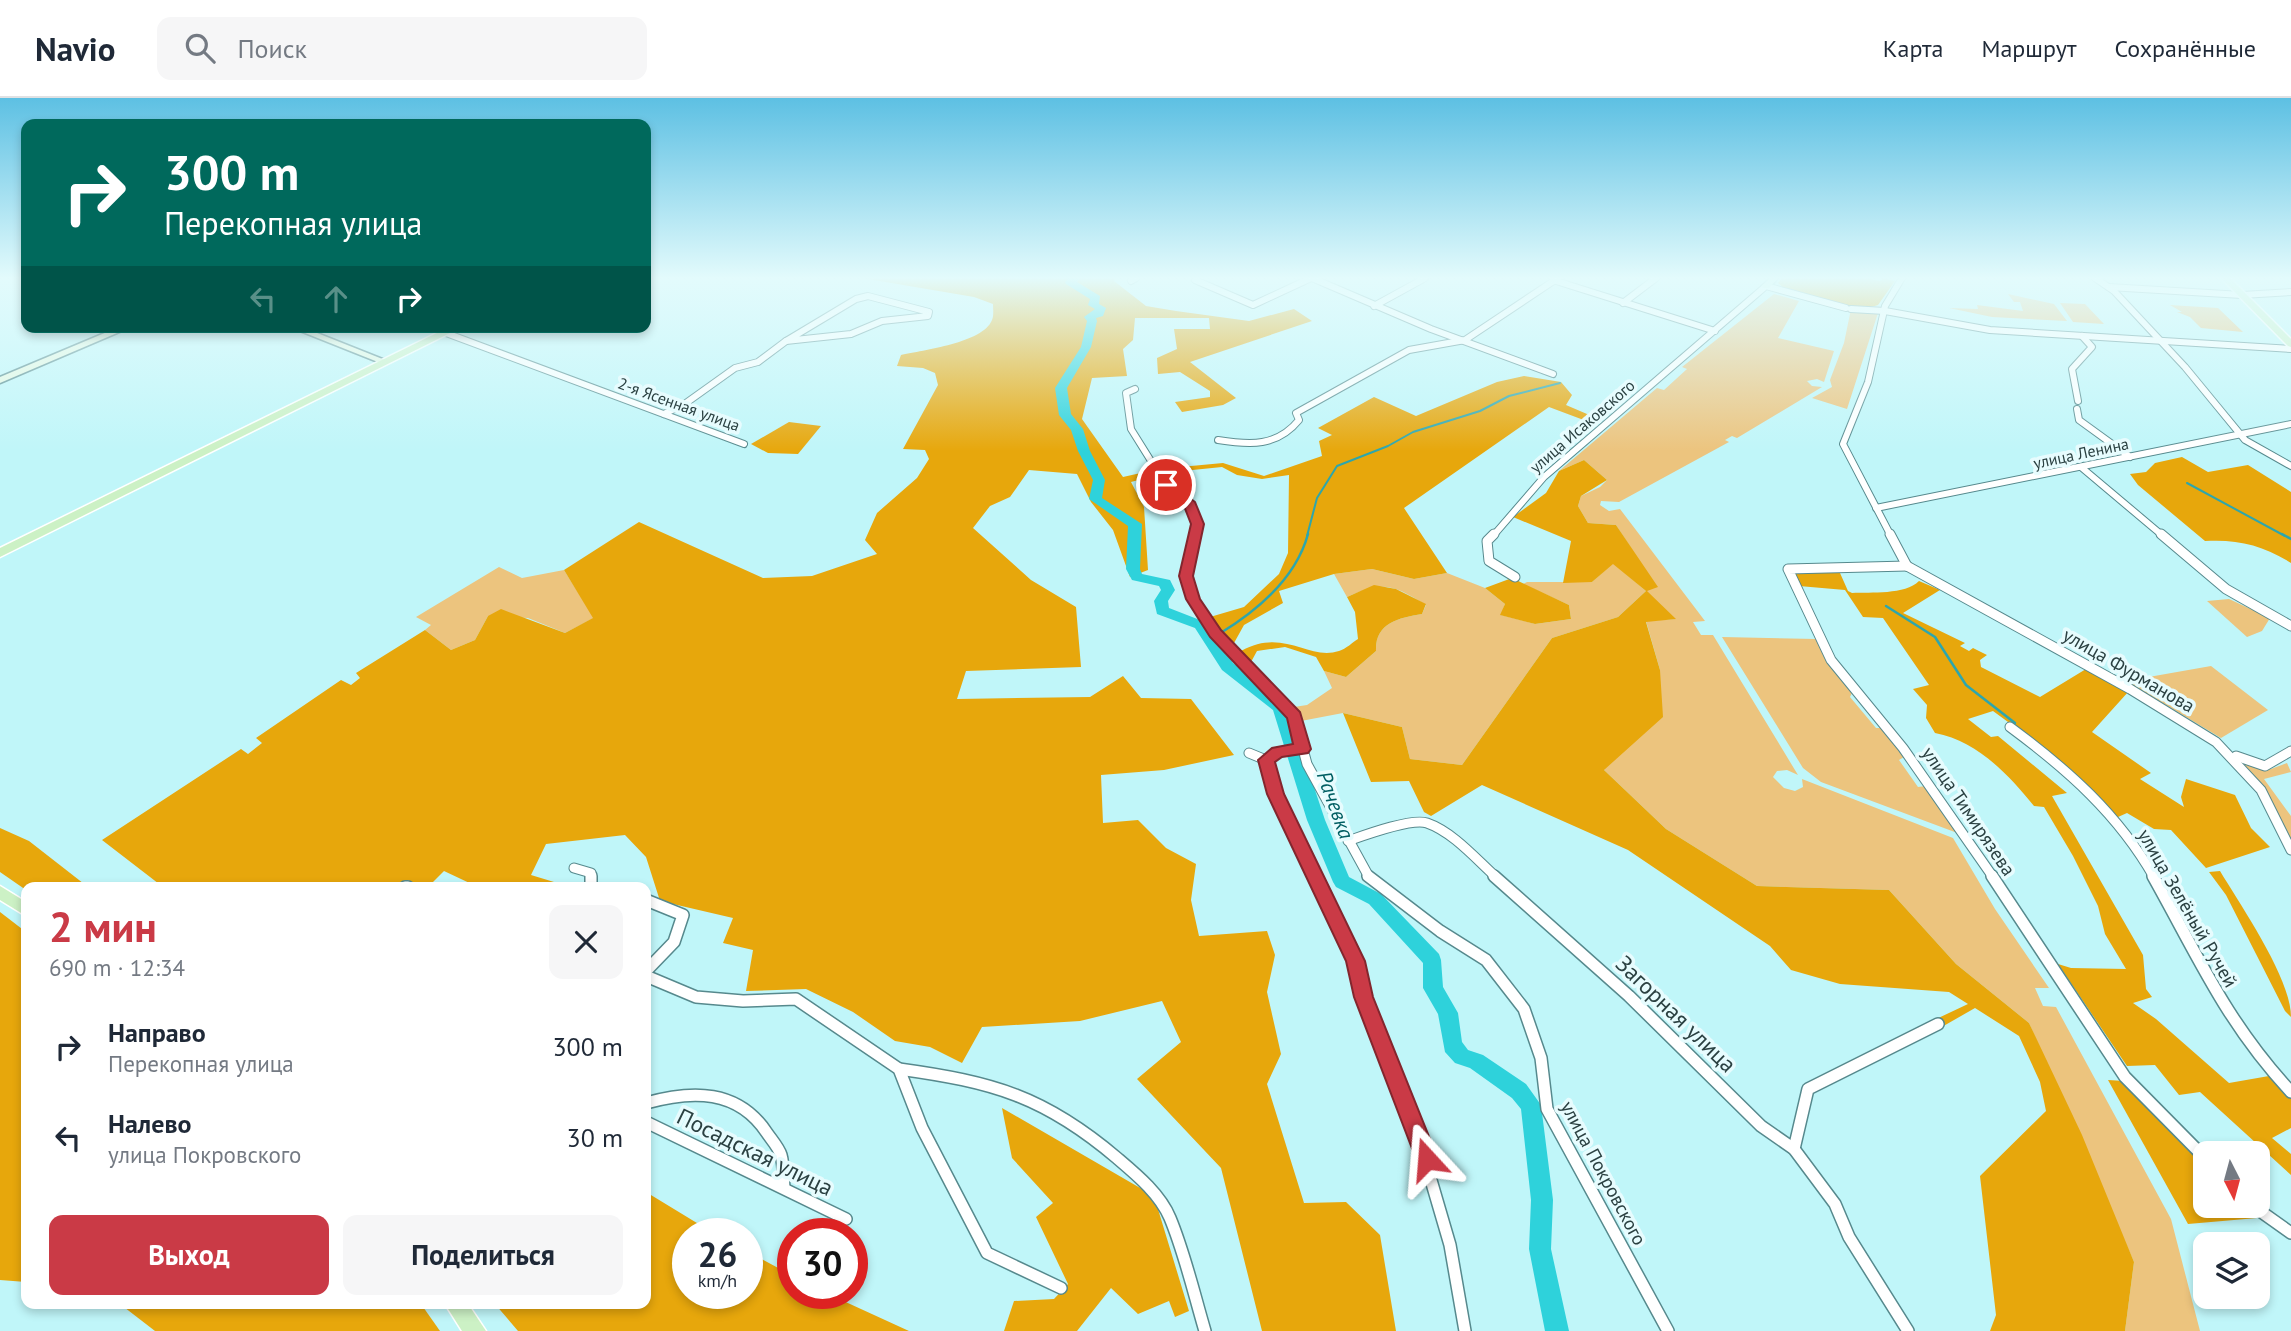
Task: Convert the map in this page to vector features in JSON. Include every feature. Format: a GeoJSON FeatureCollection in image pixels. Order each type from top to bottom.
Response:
{"type":"FeatureCollection","features":[{"type":"Feature","properties":{"kind":"main road"},"geometry":{"type":"LineString","coordinates":[[0,380],[107,336]]}},
{"type":"Feature","properties":{"kind":"main road"},"geometry":{"type":"LineString","coordinates":[[316,336],[386,362]]}},
{"type":"Feature","properties":{"kind":"main road"},"geometry":{"type":"LineString","coordinates":[[0,553],[441,336]]}},
{"type":"Feature","properties":{"kind":"main road"},"geometry":{"type":"LineString","coordinates":[[0,892],[21,907]]}},
{"type":"Feature","properties":{"kind":"main road"},"geometry":{"type":"LineString","coordinates":[[459,1309],[475,1331]]}},
{"type":"Feature","properties":{"kind":"street","name":"2-я Ясенная улица"},"geometry":{"type":"LineString","coordinates":[[453,336],[744,444]]}},
{"type":"Feature","properties":{"kind":"street"},"geometry":{"type":"LineString","coordinates":[[664,414],[686,403],[735,368],[758,362],[795,336]]}},
{"type":"Feature","properties":{"kind":"street"},"geometry":{"type":"LineString","coordinates":[[786,341],[837,336]]}},
{"type":"Feature","properties":{"kind":"street"},"geometry":{"type":"LineString","coordinates":[[1450,336],[1553,374]]}},
{"type":"Feature","properties":{"kind":"street"},"geometry":{"type":"LineString","coordinates":[[1219,440],[1269,444],[1290,433],[1299,420],[1296,413],[1335,389],[1409,350],[1465,340],[1472,336]]}},
{"type":"Feature","properties":{"kind":"street","name":"улица Исаковского"},"geometry":{"type":"LineString","coordinates":[[1515,577],[1489,561],[1486,541],[1544,477],[1710,336]]}},
{"type":"Feature","properties":{"kind":"street"},"geometry":{"type":"LineString","coordinates":[[1879,336],[1868,382],[1843,442],[1907,566]]}},
{"type":"Feature","properties":{"kind":"street"},"geometry":{"type":"LineString","coordinates":[[2075,336],[2291,347]]}},
{"type":"Feature","properties":{"kind":"street"},"geometry":{"type":"LineString","coordinates":[[2082,336],[2092,347],[2072,369],[2078,420],[2130,457]]}},
{"type":"Feature","properties":{"kind":"street"},"geometry":{"type":"LineString","coordinates":[[2155,336],[2245,440],[2291,466]]}},
{"type":"Feature","properties":{"kind":"street","name":"улица Покровского"},"geometry":{"type":"LineString","coordinates":[[1135,389],[1126,393],[1130,429],[1166,485],[1190,505],[1198,524],[1186,576],[1193,599],[1216,634],[1294,716],[1301,749],[1369,877],[1440,931],[1486,960],[1524,1009],[1541,1058],[1547,1109],[1668,1331]]}},
{"type":"Feature","properties":{"kind":"street","name":"улица Ленина"},"geometry":{"type":"LineString","coordinates":[[1876,508],[1893,507],[2291,424]]}},
{"type":"Feature","properties":{"kind":"street"},"geometry":{"type":"LineString","coordinates":[[2081,467],[2226,589],[2291,626]]}},
{"type":"Feature","properties":{"kind":"street","name":"улица Фурманова"},"geometry":{"type":"LineString","coordinates":[[1907,566],[2130,689],[2229,752],[2261,790],[2291,850]]}},
{"type":"Feature","properties":{"kind":"street","name":"улица Тимирязева"},"geometry":{"type":"LineString","coordinates":[[1907,566],[1788,569],[1830,660],[1903,748],[1963,832],[2125,1077],[2193,1146]]}},
{"type":"Feature","properties":{"kind":"street","name":"улица Зелёный Ручей"},"geometry":{"type":"LineString","coordinates":[[2010,727],[2052,758],[2118,822],[2152,875],[2213,990],[2242,1033],[2291,1092]]}},
{"type":"Feature","properties":{"kind":"street"},"geometry":{"type":"LineString","coordinates":[[1249,753],[1266,760],[1284,751],[1301,749]]}},
{"type":"Feature","properties":{"kind":"street"},"geometry":{"type":"LineString","coordinates":[[2229,752],[2265,766],[2291,751]]}},
{"type":"Feature","properties":{"kind":"street"},"geometry":{"type":"LineString","coordinates":[[1266,760],[1276,794],[1355,961],[1363,997],[1420,1138],[1449,1245],[1465,1331]]}},
{"type":"Feature","properties":{"kind":"street","name":"Загорная улица"},"geometry":{"type":"LineString","coordinates":[[1348,841],[1375,831],[1425,822],[1446,833],[1629,996],[1761,1126],[1794,1149],[1835,1204],[1849,1237],[1908,1331]]}},
{"type":"Feature","properties":{"kind":"street"},"geometry":{"type":"LineString","coordinates":[[574,868],[591,873],[591,882]]}},
{"type":"Feature","properties":{"kind":"street"},"geometry":{"type":"LineString","coordinates":[[651,902],[683,915],[674,942],[651,968]]}},
{"type":"Feature","properties":{"kind":"street"},"geometry":{"type":"LineString","coordinates":[[651,976],[696,997],[743,1001],[796,999],[899,1069],[996,1084],[1030,1096],[1063,1114],[1094,1136],[1162,1201],[1170,1217],[1205,1331]]}},
{"type":"Feature","properties":{"kind":"street"},"geometry":{"type":"LineString","coordinates":[[1794,1149],[1808,1089],[1938,1024]]}},
{"type":"Feature","properties":{"kind":"street"},"geometry":{"type":"LineString","coordinates":[[899,1069],[922,1128],[987,1253],[1061,1288]]}},
{"type":"Feature","properties":{"kind":"street"},"geometry":{"type":"LineString","coordinates":[[651,1102],[677,1094],[701,1095],[730,1100],[755,1115],[781,1154],[784,1188]]}},
{"type":"Feature","properties":{"kind":"street","name":"Посадская улица"},"geometry":{"type":"LineString","coordinates":[[651,1124],[844,1218]]}},
{"type":"Feature","properties":{"kind":"street"},"geometry":{"type":"LineString","coordinates":[[2270,1218],[2291,1233]]}},
{"type":"Feature","properties":{"kind":"shaded area"},"geometry":{"type":"Polygon","coordinates":[[[974,336],[1133,336],[1133,340],[1123,349],[1127,376],[1092,378],[1082,419],[1123,477],[1154,470],[1157,475],[1131,482],[1144,507],[1148,570],[1130,577],[1113,530],[1091,502],[1077,474],[1029,470],[1010,497],[990,506],[973,528],[1031,580],[1076,607],[1081,667],[966,671],[957,699],[1090,697],[1123,676],[1141,698],[1191,699],[1234,755],[1164,770],[1101,775],[1103,823],[1138,820],[1166,848],[1196,864],[1191,900],[1199,936],[1267,931],[1275,955],[1267,992],[1281,1054],[1267,1084],[1304,1203],[1346,1202],[1380,1235],[1396,1331],[1262,1331],[1221,1168],[1137,1079],[1181,1042],[1162,1001],[1080,1021],[982,1027],[962,1063],[930,1047],[895,1041],[853,1012],[806,989],[746,991],[753,950],[723,943],[733,918],[660,901],[646,857],[625,835],[546,844],[531,875],[554,882],[467,882],[444,871],[433,882],[157,882],[102,840],[241,749],[248,754],[262,743],[256,738],[341,680],[351,685],[360,678],[356,673],[425,630],[451,650],[475,640],[488,616],[501,609],[565,633],[593,618],[564,570],[639,522],[763,578],[812,576],[877,554],[865,540],[877,513],[917,478],[929,459],[925,450],[903,449],[938,385],[935,373],[923,368],[897,366],[901,355],[974,336]]]}},
{"type":"Feature","properties":{"kind":"shaded area"},"geometry":{"type":"Polygon","coordinates":[[[1175,336],[1269,336],[1190,362],[1236,398],[1223,405],[1182,412],[1175,402],[1210,397],[1210,391],[1180,372],[1158,374],[1157,358],[1177,349],[1175,336]]]}},
{"type":"Feature","properties":{"kind":"shaded area"},"geometry":{"type":"Polygon","coordinates":[[[1722,336],[1779,336],[1778,338],[1834,351],[1824,382],[1817,379],[1807,381],[1812,386],[1822,387],[1737,438],[1732,436],[1725,440],[1729,442],[1619,502],[1601,501],[1600,505],[1609,511],[1620,509],[1705,621],[1693,622],[1701,635],[1713,635],[1798,775],[1787,770],[1777,771],[1773,777],[1784,788],[1795,791],[1803,787],[1802,779],[1953,838],[1995,909],[2049,988],[2035,988],[2043,1006],[2056,1007],[2171,1219],[2200,1331],[2125,1331],[2134,1262],[2029,1023],[1956,964],[1889,890],[1757,886],[1666,829],[1604,770],[1660,670],[1646,621],[1675,619],[1646,591],[1631,548],[1616,525],[1588,523],[1578,506],[1581,496],[1600,487],[1607,480],[1584,460],[1559,471],[1657,388],[1664,390],[1687,369],[1682,367],[1722,336]]]}},
{"type":"Feature","properties":{"kind":"shaded area"},"geometry":{"type":"Polygon","coordinates":[[[1846,336],[1871,336],[1847,409],[1812,398],[1832,387],[1830,380],[1846,336]]]}},
{"type":"Feature","properties":{"kind":"shaded area"},"geometry":{"type":"Polygon","coordinates":[[[1524,376],[1561,382],[1572,395],[1566,405],[1601,420],[1597,425],[1549,407],[1404,508],[1447,573],[1414,579],[1372,569],[1334,574],[1279,591],[1283,603],[1244,625],[1234,643],[1210,617],[1244,607],[1279,574],[1288,553],[1289,475],[1262,479],[1237,475],[1222,467],[1163,473],[1159,469],[1223,463],[1264,476],[1322,456],[1319,441],[1332,435],[1318,428],[1374,397],[1416,416],[1497,382],[1524,376]]]}},
{"type":"Feature","properties":{"kind":"shaded area"},"geometry":{"type":"Polygon","coordinates":[[[789,422],[821,426],[798,454],[768,453],[751,444],[789,422]]]}},
{"type":"Feature","properties":{"kind":"shaded area"},"geometry":{"type":"Polygon","coordinates":[[[2182,457],[2208,472],[2248,465],[2291,492],[2291,563],[2250,544],[2205,541],[2138,485],[2130,474],[2146,472],[2155,463],[2182,457]]]}},
{"type":"Feature","properties":{"kind":"shaded area"},"geometry":{"type":"Polygon","coordinates":[[[1584,460],[1607,480],[1581,496],[1578,506],[1588,523],[1616,525],[1658,587],[1647,591],[1676,619],[1646,622],[1660,670],[1663,717],[1604,770],[1666,829],[1757,886],[1889,890],[1956,964],[2029,1023],[2082,1135],[2134,1262],[2125,1331],[1990,1331],[1996,1315],[1980,1176],[2046,1111],[2040,1082],[2019,1036],[1975,1008],[1940,1028],[1932,1021],[1968,1004],[1949,992],[1840,984],[1791,970],[1770,946],[1628,850],[1482,785],[1431,816],[1424,812],[1409,781],[1371,782],[1343,713],[1402,727],[1410,759],[1462,765],[1552,638],[1618,617],[1646,591],[1613,564],[1592,582],[1563,583],[1571,541],[1513,517],[1546,493],[1559,471],[1584,460]]]}},
{"type":"Feature","properties":{"kind":"shaded area"},"geometry":{"type":"Polygon","coordinates":[[[1613,563],[1646,591],[1618,617],[1552,638],[1462,765],[1410,759],[1402,727],[1343,713],[1301,721],[1294,707],[1307,705],[1332,688],[1324,671],[1346,677],[1376,651],[1379,634],[1384,628],[1397,620],[1422,614],[1426,605],[1387,587],[1370,589],[1347,597],[1334,574],[1372,569],[1414,579],[1447,573],[1485,588],[1505,604],[1501,615],[1535,624],[1571,619],[1569,605],[1523,584],[1527,582],[1592,582],[1613,563]]]}},
{"type":"Feature","properties":{"kind":"shaded area"},"geometry":{"type":"Polygon","coordinates":[[[499,567],[522,578],[564,570],[594,618],[565,633],[528,618],[488,616],[475,640],[451,650],[425,630],[431,625],[416,617],[499,567]]]}},
{"type":"Feature","properties":{"kind":"shaded area"},"geometry":{"type":"Polygon","coordinates":[[[1794,572],[1840,573],[1848,591],[1852,593],[1897,591],[1919,581],[1940,590],[1903,613],[1965,643],[1960,646],[1969,651],[1973,648],[1987,655],[1980,660],[1981,667],[2040,697],[2086,669],[2129,691],[2092,732],[2151,773],[2140,779],[2184,807],[2181,797],[2186,779],[2235,795],[2251,828],[2270,847],[2206,868],[2171,830],[2154,829],[2127,813],[2118,817],[2057,758],[1993,711],[1968,719],[1991,737],[1998,736],[2067,793],[2052,796],[2143,955],[2146,989],[2152,997],[2133,1003],[2156,1019],[2229,1083],[2269,1076],[2291,1099],[2291,1128],[2272,1138],[2291,1154],[2291,1175],[2270,1156],[2270,1141],[2254,1141],[2200,1092],[2179,1095],[2155,1065],[2127,1066],[2058,964],[2071,968],[2126,969],[2105,934],[2098,906],[2073,856],[2044,807],[2034,806],[2002,771],[1978,751],[1965,743],[1935,733],[1926,718],[1927,705],[1913,689],[1929,685],[1883,618],[1863,617],[1845,590],[1799,586],[1794,572]]]}},
{"type":"Feature","properties":{"kind":"shaded area"},"geometry":{"type":"Polygon","coordinates":[[[1512,578],[1569,605],[1571,619],[1535,624],[1500,615],[1505,604],[1485,588],[1512,578]]]}},
{"type":"Feature","properties":{"kind":"shaded area"},"geometry":{"type":"Polygon","coordinates":[[[1374,585],[1396,589],[1426,604],[1422,614],[1397,620],[1384,628],[1379,634],[1376,651],[1346,677],[1324,671],[1316,657],[1285,647],[1257,651],[1251,662],[1241,651],[1270,642],[1317,652],[1342,650],[1358,639],[1355,612],[1347,597],[1374,585]]]}},
{"type":"Feature","properties":{"kind":"shaded area"},"geometry":{"type":"Polygon","coordinates":[[[2229,599],[2270,618],[2262,631],[2247,637],[2207,601],[2229,599]]]}},
{"type":"Feature","properties":{"kind":"shaded area"},"geometry":{"type":"Polygon","coordinates":[[[1722,637],[1816,639],[1852,693],[1850,697],[1876,728],[1881,728],[1904,757],[1899,760],[1918,787],[1926,786],[1960,834],[1821,782],[1803,768],[1722,637]]]}},
{"type":"Feature","properties":{"kind":"shaded area"},"geometry":{"type":"Polygon","coordinates":[[[2211,666],[2268,710],[2221,738],[2126,681],[2211,666]]]}},
{"type":"Feature","properties":{"kind":"shaded area"},"geometry":{"type":"Polygon","coordinates":[[[2240,761],[2271,769],[2287,763],[2291,772],[2264,779],[2291,816],[2291,839],[2266,791],[2240,761]]]}},
{"type":"Feature","properties":{"kind":"shaded area"},"geometry":{"type":"Polygon","coordinates":[[[0,828],[29,841],[82,882],[21,882],[21,887],[0,872],[0,828]]]}},
{"type":"Feature","properties":{"kind":"shaded area"},"geometry":{"type":"Polygon","coordinates":[[[2220,871],[2274,963],[2289,1001],[2291,1017],[2285,1011],[2226,895],[2209,872],[2220,871]]]}},
{"type":"Feature","properties":{"kind":"shaded area"},"geometry":{"type":"Polygon","coordinates":[[[0,912],[21,928],[21,1282],[0,1280],[0,912]]]}},
{"type":"Feature","properties":{"kind":"shaded area"},"geometry":{"type":"Polygon","coordinates":[[[2108,1080],[2124,1081],[2193,1152],[2193,1218],[2257,1218],[2188,1224],[2108,1080]]]}},
{"type":"Feature","properties":{"kind":"shaded area"},"geometry":{"type":"Polygon","coordinates":[[[1002,1108],[1154,1196],[1189,1311],[1175,1317],[1169,1301],[1138,1314],[1111,1288],[1077,1331],[1004,1331],[1014,1301],[1054,1299],[1068,1284],[1036,1217],[1053,1203],[1012,1158],[1002,1108]]]}},
{"type":"Feature","properties":{"kind":"shaded area"},"geometry":{"type":"Polygon","coordinates":[[[651,1195],[689,1218],[672,1218],[672,1309],[763,1309],[763,1260],[777,1267],[777,1309],[861,1309],[909,1331],[518,1331],[499,1309],[651,1309],[651,1195]]]}},
{"type":"Feature","properties":{"kind":"shaded area"},"geometry":{"type":"Polygon","coordinates":[[[126,1309],[425,1309],[440,1331],[155,1331],[126,1309]]]}},
{"type":"Feature","properties":{"kind":"waterway","name":"Рачевка"},"geometry":{"type":"LineString","coordinates":[[1089,336],[1086,347],[1061,388],[1065,415],[1077,429],[1084,451],[1099,480],[1095,499],[1135,524],[1133,569],[1137,577],[1165,583],[1168,590],[1161,601],[1162,611],[1200,625],[1227,666],[1280,707],[1316,820],[1342,882],[1375,899],[1432,960],[1433,988],[1448,1013],[1452,1046],[1462,1057],[1476,1061],[1519,1091],[1531,1105],[1542,1200],[1540,1249],[1557,1331]]}},
{"type":"Feature","properties":{"kind":"waterway"},"geometry":{"type":"LineString","coordinates":[[1307,536],[1317,498],[1337,466],[1388,446],[1413,432],[1480,411],[1509,396],[1560,383]]}},
{"type":"Feature","properties":{"kind":"waterway"},"geometry":{"type":"LineString","coordinates":[[2187,483],[2285,536]]}},
{"type":"Feature","properties":{"kind":"waterway"},"geometry":{"type":"LineString","coordinates":[[1219,634],[1261,604],[1285,579],[1308,534]]}},
{"type":"Feature","properties":{"kind":"waterway"},"geometry":{"type":"LineString","coordinates":[[2282,534],[2291,539]]}},
{"type":"Feature","properties":{"kind":"waterway"},"geometry":{"type":"LineString","coordinates":[[1886,606],[1935,637],[1966,685],[2015,723]]}},
{"type":"Feature","properties":{"kind":"route"},"geometry":{"type":"LineString","coordinates":[[1166,485],[1190,505],[1198,524],[1186,576],[1193,599],[1216,634],[1265,682],[1294,716],[1303,749],[1278,752],[1266,760],[1276,794],[1355,961],[1363,997],[1427,1159]]}}]}
